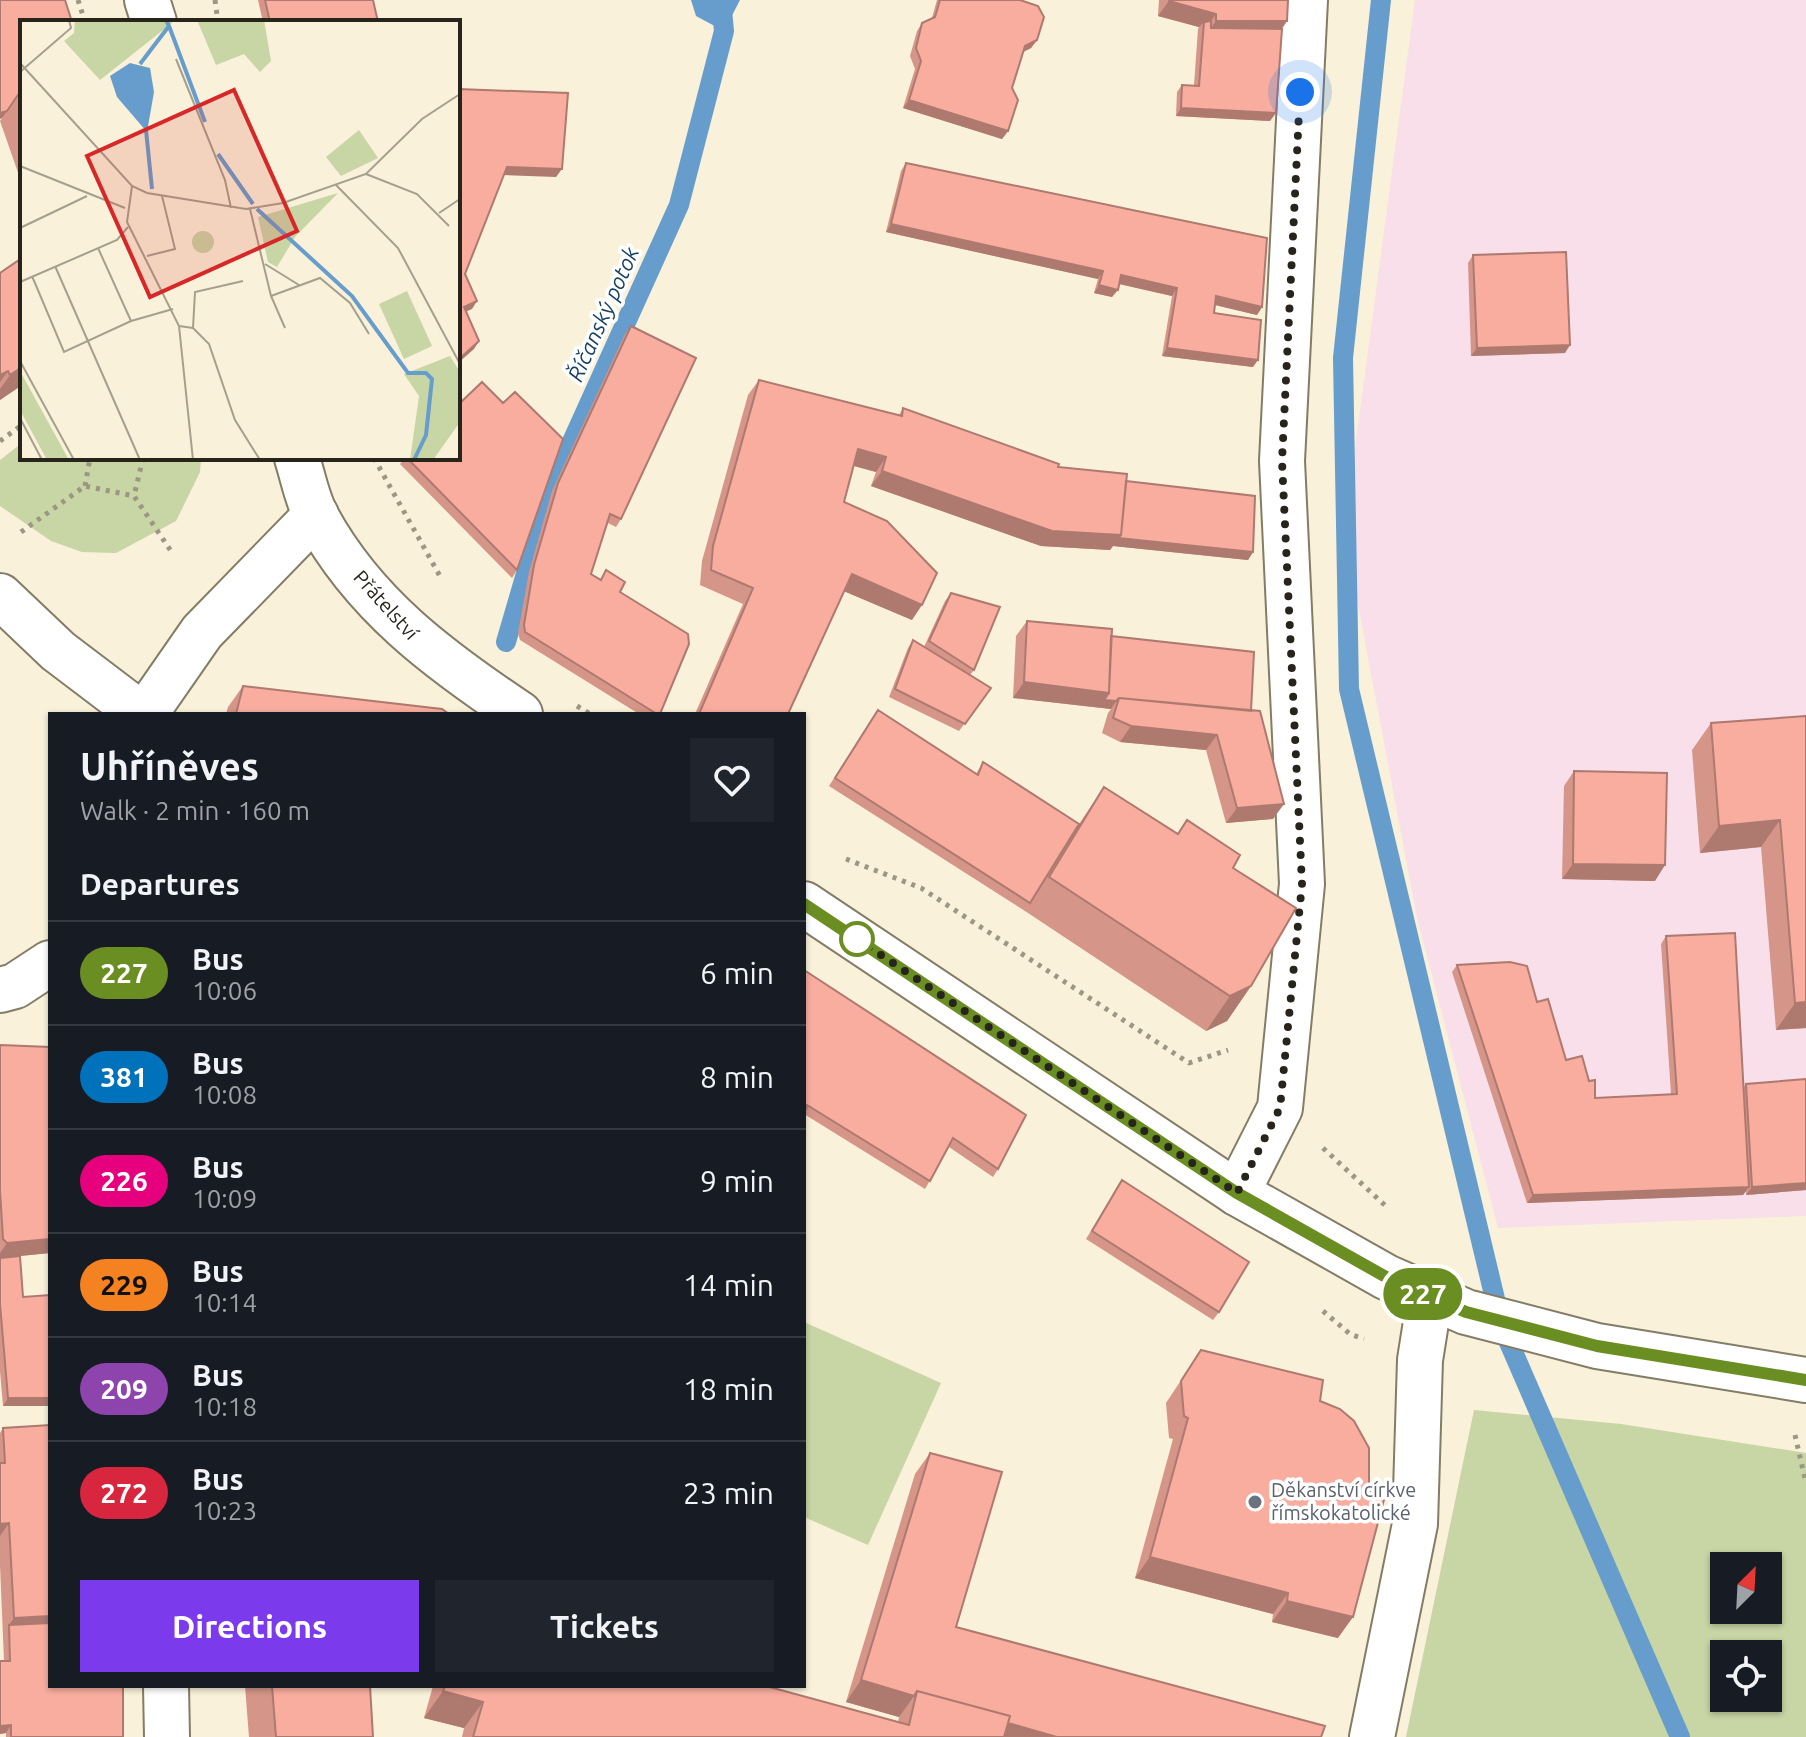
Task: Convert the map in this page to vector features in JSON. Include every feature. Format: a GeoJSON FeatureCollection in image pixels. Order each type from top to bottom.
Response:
{"type":"FeatureCollection","features":[{"type":"Feature","properties":{"kind":"street"},"geometry":{"type":"LineString","coordinates":[[147,0],[153,20]]}},
{"type":"Feature","properties":{"kind":"street"},"geometry":{"type":"LineString","coordinates":[[1237,1193],[1280,1108],[1302,884],[1282,461],[1305,0]]}},
{"type":"Feature","properties":{"kind":"street","name":"Přátelství"},"geometry":{"type":"LineString","coordinates":[[298,460],[316,515],[364,587],[400,626],[442,662],[517,712]]}},
{"type":"Feature","properties":{"kind":"street"},"geometry":{"type":"LineString","coordinates":[[144,712],[202,632],[316,515]]}},
{"type":"Feature","properties":{"kind":"street"},"geometry":{"type":"LineString","coordinates":[[0,596],[58,651],[140,712]]}},
{"type":"Feature","properties":{"kind":"street"},"geometry":{"type":"LineString","coordinates":[[806,905],[1237,1193],[1386,1277],[1448,1304],[1597,1346],[1806,1380]]}},
{"type":"Feature","properties":{"kind":"street"},"geometry":{"type":"LineString","coordinates":[[0,990],[15,986],[48,964]]}},
{"type":"Feature","properties":{"kind":"street"},"geometry":{"type":"LineString","coordinates":[[1372,1737],[1415,1524],[1420,1360],[1448,1304]]}},
{"type":"Feature","properties":{"kind":"street"},"geometry":{"type":"LineString","coordinates":[[166,1688],[167,1737]]}},
{"type":"Feature","properties":{"kind":"path"},"geometry":{"type":"LineString","coordinates":[[78,0],[84,20]]}},
{"type":"Feature","properties":{"kind":"path"},"geometry":{"type":"LineString","coordinates":[[215,0],[218,20]]}},
{"type":"Feature","properties":{"kind":"path"},"geometry":{"type":"LineString","coordinates":[[0,441],[20,426]]}},
{"type":"Feature","properties":{"kind":"path"},"geometry":{"type":"LineString","coordinates":[[21,532],[85,486],[90,460]]}},
{"type":"Feature","properties":{"kind":"path"},"geometry":{"type":"LineString","coordinates":[[134,496],[143,460]]}},
{"type":"Feature","properties":{"kind":"path"},"geometry":{"type":"LineString","coordinates":[[375,460],[444,583]]}},
{"type":"Feature","properties":{"kind":"path"},"geometry":{"type":"LineString","coordinates":[[85,486],[134,496],[173,554]]}},
{"type":"Feature","properties":{"kind":"path"},"geometry":{"type":"LineString","coordinates":[[833,854],[921,888],[1189,1063],[1231,1049],[1280,1108],[1392,1212]]}},
{"type":"Feature","properties":{"kind":"path"},"geometry":{"type":"LineString","coordinates":[[1795,1430],[1806,1483]]}},
{"type":"Feature","properties":{"kind":"shaded area"},"geometry":{"type":"Polygon","coordinates":[[[1415,0],[1806,0],[1806,1216],[1498,1228],[1417,918],[1344,530],[1415,0]]]}},
{"type":"Feature","properties":{"kind":"green space"},"geometry":{"type":"Polygon","coordinates":[[[20,445],[20,460],[201,460],[200,472],[176,521],[116,553],[82,552],[51,541],[0,506],[0,460],[20,445]]]}},
{"type":"Feature","properties":{"kind":"green space"},"geometry":{"type":"Polygon","coordinates":[[[806,1323],[941,1383],[868,1545],[806,1518],[806,1323]]]}},
{"type":"Feature","properties":{"kind":"green space"},"geometry":{"type":"Polygon","coordinates":[[[1474,1410],[1621,1424],[1806,1453],[1806,1737],[1406,1737],[1474,1410]]]}},
{"type":"Feature","properties":{"kind":"water"},"geometry":{"type":"Polygon","coordinates":[[[691,0],[740,0],[724,31],[696,16],[691,0]]]}},
{"type":"Feature","properties":{"kind":"building"},"geometry":{"type":"Polygon","coordinates":[[[0,0],[65,0],[71,20],[20,20],[20,92],[7,111],[0,113],[0,0]]]}},
{"type":"Feature","properties":{"kind":"building"},"geometry":{"type":"Polygon","coordinates":[[[265,0],[373,0],[378,20],[270,20],[265,0]]]}},
{"type":"Feature","properties":{"kind":"building"},"geometry":{"type":"Polygon","coordinates":[[[940,0],[1020,0],[1038,6],[1044,17],[1037,40],[1025,46],[1012,88],[1018,100],[1008,131],[909,100],[921,61],[916,48],[922,23],[935,17],[940,0]]]}},
{"type":"Feature","properties":{"kind":"building"},"geometry":{"type":"Polygon","coordinates":[[[1169,0],[1288,0],[1287,21],[1216,21],[1216,14],[1169,0]]]}},
{"type":"Feature","properties":{"kind":"building"},"geometry":{"type":"Polygon","coordinates":[[[1211,21],[1211,28],[1282,29],[1276,113],[1181,108],[1182,85],[1199,86],[1204,22],[1211,21]]]}},
{"type":"Feature","properties":{"kind":"building"},"geometry":{"type":"Polygon","coordinates":[[[460,89],[568,93],[562,169],[507,167],[465,274],[477,301],[464,307],[479,341],[460,358],[460,89]]]}},
{"type":"Feature","properties":{"kind":"building"},"geometry":{"type":"Polygon","coordinates":[[[906,163],[1267,238],[1262,307],[1216,296],[1214,313],[1261,320],[1258,360],[1167,348],[1177,288],[1121,275],[1118,290],[1099,285],[1103,271],[891,224],[906,163]]]}},
{"type":"Feature","properties":{"kind":"building"},"geometry":{"type":"Polygon","coordinates":[[[1566,252],[1570,345],[1477,348],[1473,255],[1566,252]]]}},
{"type":"Feature","properties":{"kind":"building"},"geometry":{"type":"Polygon","coordinates":[[[20,259],[20,368],[10,375],[8,371],[0,375],[0,273],[20,259]]]}},
{"type":"Feature","properties":{"kind":"building"},"geometry":{"type":"Polygon","coordinates":[[[631,326],[696,358],[621,519],[610,514],[591,574],[601,580],[606,570],[625,582],[620,592],[688,634],[689,644],[661,712],[654,712],[525,632],[534,565],[558,483],[631,326]]]}},
{"type":"Feature","properties":{"kind":"building"},"geometry":{"type":"Polygon","coordinates":[[[759,380],[902,416],[903,408],[1059,464],[1058,467],[1127,474],[1121,535],[1052,531],[882,471],[886,457],[858,449],[844,502],[887,521],[937,573],[922,605],[852,574],[789,712],[700,712],[753,588],[711,570],[713,546],[759,380]]]}},
{"type":"Feature","properties":{"kind":"building"},"geometry":{"type":"Polygon","coordinates":[[[482,382],[503,403],[515,392],[563,439],[517,570],[409,460],[460,460],[460,403],[482,382]]]}},
{"type":"Feature","properties":{"kind":"building"},"geometry":{"type":"Polygon","coordinates":[[[1126,481],[1255,496],[1253,552],[1118,538],[1121,535],[1126,481]]]}},
{"type":"Feature","properties":{"kind":"building"},"geometry":{"type":"Polygon","coordinates":[[[951,593],[1000,607],[974,670],[929,641],[951,593]]]}},
{"type":"Feature","properties":{"kind":"building"},"geometry":{"type":"Polygon","coordinates":[[[1027,621],[1112,629],[1109,693],[1024,682],[1027,621]]]}},
{"type":"Feature","properties":{"kind":"building"},"geometry":{"type":"Polygon","coordinates":[[[1111,636],[1254,652],[1251,711],[1119,698],[1116,701],[1104,700],[1109,693],[1111,636]]]}},
{"type":"Feature","properties":{"kind":"building"},"geometry":{"type":"Polygon","coordinates":[[[913,640],[991,688],[965,724],[895,689],[913,640]]]}},
{"type":"Feature","properties":{"kind":"building"},"geometry":{"type":"Polygon","coordinates":[[[243,686],[442,709],[446,712],[236,712],[243,686]]]}},
{"type":"Feature","properties":{"kind":"building"},"geometry":{"type":"Polygon","coordinates":[[[1119,698],[1260,711],[1284,804],[1237,808],[1217,735],[1131,726],[1113,718],[1119,698]]]}},
{"type":"Feature","properties":{"kind":"building"},"geometry":{"type":"Polygon","coordinates":[[[878,710],[978,775],[983,762],[1079,824],[1030,903],[835,778],[878,710]]]}},
{"type":"Feature","properties":{"kind":"building"},"geometry":{"type":"Polygon","coordinates":[[[1806,716],[1806,1002],[1795,1003],[1780,820],[1719,826],[1711,723],[1806,716]]]}},
{"type":"Feature","properties":{"kind":"building"},"geometry":{"type":"Polygon","coordinates":[[[1574,771],[1667,773],[1665,865],[1573,864],[1574,771]]]}},
{"type":"Feature","properties":{"kind":"building"},"geometry":{"type":"Polygon","coordinates":[[[1104,787],[1178,834],[1187,820],[1240,855],[1233,868],[1296,908],[1251,986],[1230,996],[1049,877],[1104,787]]]}},
{"type":"Feature","properties":{"kind":"building"},"geometry":{"type":"Polygon","coordinates":[[[1735,933],[1749,1187],[1533,1195],[1457,965],[1510,962],[1527,966],[1537,1002],[1548,999],[1566,1060],[1582,1056],[1589,1081],[1595,1080],[1595,1098],[1677,1094],[1666,936],[1735,933]]]}},
{"type":"Feature","properties":{"kind":"building"},"geometry":{"type":"Polygon","coordinates":[[[806,971],[1026,1115],[998,1169],[953,1138],[930,1181],[807,1105],[806,1109],[806,971]]]}},
{"type":"Feature","properties":{"kind":"building"},"geometry":{"type":"Polygon","coordinates":[[[0,1045],[48,1047],[48,1239],[7,1243],[3,1239],[0,1045]]]}},
{"type":"Feature","properties":{"kind":"building"},"geometry":{"type":"Polygon","coordinates":[[[1806,1079],[1806,1183],[1752,1187],[1746,1084],[1806,1079]]]}},
{"type":"Feature","properties":{"kind":"building"},"geometry":{"type":"Polygon","coordinates":[[[1122,1180],[1249,1262],[1219,1312],[1092,1231],[1122,1180]]]}},
{"type":"Feature","properties":{"kind":"building"},"geometry":{"type":"Polygon","coordinates":[[[20,1256],[23,1297],[48,1295],[48,1398],[8,1398],[0,1304],[0,1258],[20,1256]]]}},
{"type":"Feature","properties":{"kind":"building","name":"Děkanství církve římskokatolické"},"geometry":{"type":"Polygon","coordinates":[[[1201,1350],[1323,1380],[1320,1401],[1340,1409],[1354,1421],[1369,1448],[1369,1491],[1385,1496],[1353,1617],[1287,1601],[1288,1593],[1150,1557],[1188,1418],[1184,1416],[1181,1381],[1201,1350]]]}},
{"type":"Feature","properties":{"kind":"building"},"geometry":{"type":"Polygon","coordinates":[[[48,1425],[48,1616],[14,1618],[9,1523],[0,1524],[0,1463],[5,1463],[3,1428],[48,1425]]]}},
{"type":"Feature","properties":{"kind":"building"},"geometry":{"type":"Polygon","coordinates":[[[930,1453],[1002,1472],[956,1627],[1325,1726],[1321,1737],[1057,1737],[1008,1723],[1010,1716],[917,1691],[914,1696],[861,1680],[930,1453]]]}},
{"type":"Feature","properties":{"kind":"building"},"geometry":{"type":"Polygon","coordinates":[[[48,1623],[48,1688],[123,1688],[123,1737],[11,1737],[11,1725],[0,1726],[0,1661],[10,1661],[9,1625],[48,1623]]]}},
{"type":"Feature","properties":{"kind":"building"},"geometry":{"type":"Polygon","coordinates":[[[272,1688],[370,1688],[373,1737],[276,1737],[272,1688]]]}},
{"type":"Feature","properties":{"kind":"building"},"geometry":{"type":"Polygon","coordinates":[[[444,1688],[773,1688],[909,1725],[917,1691],[1010,1716],[1004,1737],[473,1737],[483,1702],[443,1691],[444,1688]]]}},
{"type":"Feature","properties":{"kind":"waterway","name":"Říčanský potok"},"geometry":{"type":"LineString","coordinates":[[506,642],[551,488],[679,205],[724,31],[721,0]]}},
{"type":"Feature","properties":{"kind":"waterway"},"geometry":{"type":"LineString","coordinates":[[1381,0],[1343,358],[1349,689],[1501,1324],[1680,1737]]}},
{"type":"Feature","properties":{"kind":"bus line","name":"227"},"geometry":{"type":"LineString","coordinates":[[806,905],[1237,1193],[1386,1277],[1466,1312],[1597,1346],[1806,1380]]}},
{"type":"Feature","properties":{"kind":"place","name":"Děkanství církve římskokatolické"},"geometry":{"type":"Point","coordinates":[1255,1502]}},
{"type":"Feature","properties":{"kind":"route"},"geometry":{"type":"LineString","coordinates":[[857,939],[1237,1193],[1280,1108],[1302,884],[1282,461],[1300,92]]}}]}
